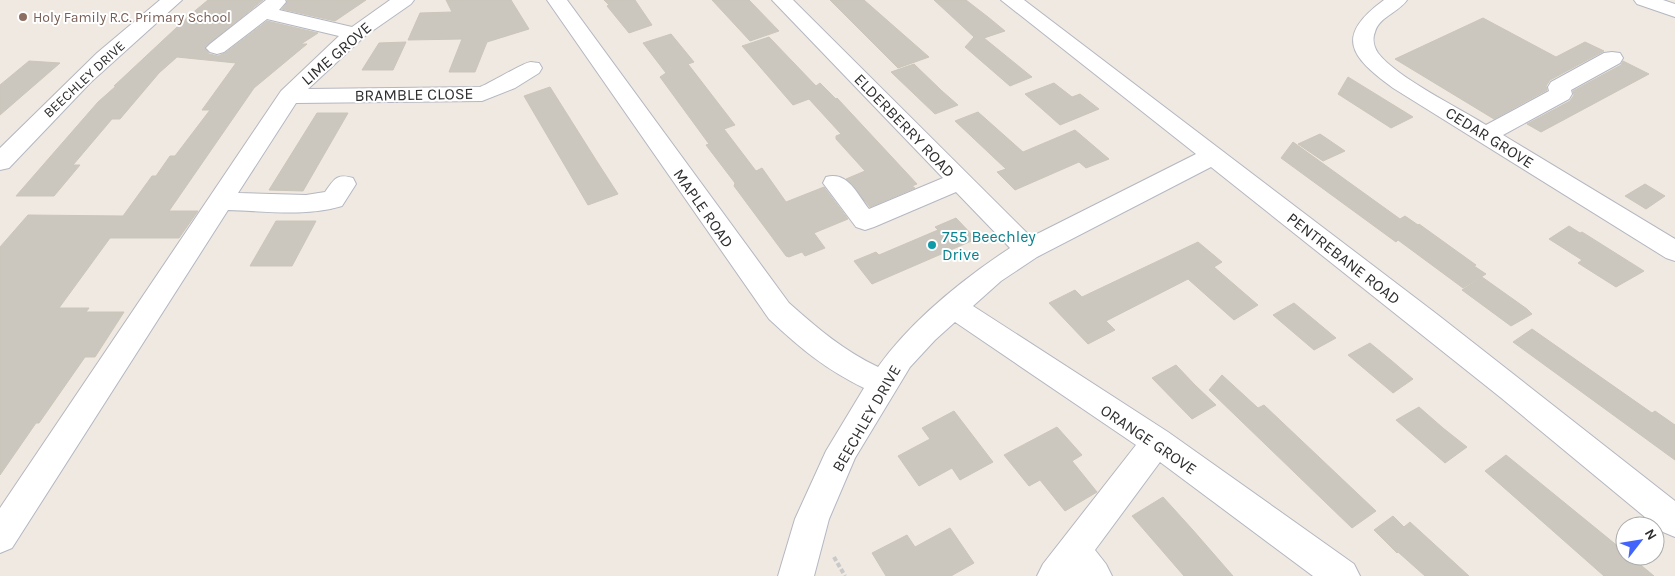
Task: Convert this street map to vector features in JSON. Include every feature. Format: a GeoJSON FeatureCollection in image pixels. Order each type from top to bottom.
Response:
{"type":"FeatureCollection","features":[{"type":"Feature","properties":{"kind":"street","name":"BEECHLEY DRIVE"},"geometry":{"type":"LineString","coordinates":[[0,162],[73,88],[172,0]]}},
{"type":"Feature","properties":{"kind":"street"},"geometry":{"type":"LineString","coordinates":[[217,48],[280,0]]}},
{"type":"Feature","properties":{"kind":"street","name":"LIME GROVE"},"geometry":{"type":"LineString","coordinates":[[0,536],[289,96],[316,67],[356,34],[404,0]]}},
{"type":"Feature","properties":{"kind":"street","name":"MAPLE ROAD"},"geometry":{"type":"LineString","coordinates":[[557,0],[779,311],[814,344],[847,366],[883,384]]}},
{"type":"Feature","properties":{"kind":"street","name":"ELDERBERRY ROAD"},"geometry":{"type":"LineString","coordinates":[[782,0],[1028,250]]}},
{"type":"Feature","properties":{"kind":"street","name":"PENTREBANE ROAD"},"geometry":{"type":"LineString","coordinates":[[1011,0],[1590,450],[1675,521]]}},
{"type":"Feature","properties":{"kind":"street","name":"CEDAR GROVE"},"geometry":{"type":"LineString","coordinates":[[1397,0],[1377,16],[1364,31],[1364,43],[1371,58],[1389,75],[1675,251]]}},
{"type":"Feature","properties":{"kind":"street"},"geometry":{"type":"LineString","coordinates":[[1644,0],[1675,11]]}},
{"type":"Feature","properties":{"kind":"street"},"geometry":{"type":"LineString","coordinates":[[262,12],[356,34]]}},
{"type":"Feature","properties":{"kind":"street"},"geometry":{"type":"LineString","coordinates":[[1486,135],[1561,94],[1560,86],[1612,58]]}},
{"type":"Feature","properties":{"kind":"street","name":"BRAMBLE CLOSE"},"geometry":{"type":"LineString","coordinates":[[289,96],[482,94],[500,89],[532,68]]}},
{"type":"Feature","properties":{"kind":"street","name":"BEECHLEY DRIVE"},"geometry":{"type":"LineString","coordinates":[[796,576],[812,519],[842,451],[900,359],[953,307],[991,274],[1028,250],[1212,156]]}},
{"type":"Feature","properties":{"kind":"street"},"geometry":{"type":"LineString","coordinates":[[835,184],[865,221],[959,181]]}},
{"type":"Feature","properties":{"kind":"street"},"geometry":{"type":"LineString","coordinates":[[223,195],[306,204],[333,200],[344,184]]}},
{"type":"Feature","properties":{"kind":"street","name":"ORANGE GROVE"},"geometry":{"type":"LineString","coordinates":[[953,307],[1156,442],[1342,576]]}},
{"type":"Feature","properties":{"kind":"street"},"geometry":{"type":"LineString","coordinates":[[1074,567],[1156,442]]}},
{"type":"Feature","properties":{"kind":"building"},"geometry":{"type":"Polygon","coordinates":[[[208,0],[263,0],[205,47],[209,54],[218,56],[225,53],[267,21],[318,33],[301,44],[307,44],[254,88],[169,211],[198,211],[179,238],[110,238],[59,308],[89,308],[86,312],[124,312],[95,357],[85,357],[0,475],[0,247],[28,215],[123,216],[152,176],[156,176],[170,156],[175,156],[210,110],[202,110],[236,63],[177,57],[159,73],[120,119],[112,119],[73,165],[80,165],[54,196],[16,196],[98,102],[208,0]]]}},
{"type":"Feature","properties":{"kind":"building"},"geometry":{"type":"Polygon","coordinates":[[[287,0],[366,0],[335,21],[282,9],[287,0]]]}},
{"type":"Feature","properties":{"kind":"building"},"geometry":{"type":"Polygon","coordinates":[[[446,0],[511,0],[529,29],[487,42],[475,72],[449,72],[462,39],[408,40],[420,13],[452,12],[446,0]]]}},
{"type":"Feature","properties":{"kind":"building"},"geometry":{"type":"Polygon","coordinates":[[[604,0],[635,0],[652,25],[629,33],[604,0]]]}},
{"type":"Feature","properties":{"kind":"building"},"geometry":{"type":"Polygon","coordinates":[[[712,0],[749,0],[779,31],[750,41],[712,0]]]}},
{"type":"Feature","properties":{"kind":"building"},"geometry":{"type":"Polygon","coordinates":[[[830,0],[864,0],[929,57],[898,68],[830,0]]]}},
{"type":"Feature","properties":{"kind":"building"},"geometry":{"type":"Polygon","coordinates":[[[934,0],[966,0],[988,17],[1005,31],[984,38],[1032,77],[1010,86],[965,47],[974,37],[934,0]]]}},
{"type":"Feature","properties":{"kind":"building"},"geometry":{"type":"Polygon","coordinates":[[[1483,18],[1556,57],[1585,42],[1604,51],[1550,80],[1546,86],[1547,90],[1494,119],[1395,59],[1483,18]]]}},
{"type":"Feature","properties":{"kind":"building"},"geometry":{"type":"Polygon","coordinates":[[[671,34],[694,62],[688,64],[735,125],[724,129],[756,171],[762,168],[786,202],[824,187],[848,219],[814,233],[825,248],[805,256],[802,252],[789,257],[786,256],[734,186],[735,183],[706,145],[709,144],[660,77],[666,73],[643,43],[671,34]]]}},
{"type":"Feature","properties":{"kind":"building"},"geometry":{"type":"Polygon","coordinates":[[[769,37],[816,86],[820,83],[837,98],[917,184],[912,186],[915,188],[870,207],[846,179],[865,171],[836,139],[836,136],[841,134],[809,99],[793,105],[742,46],[769,37]]]}},
{"type":"Feature","properties":{"kind":"building"},"geometry":{"type":"Polygon","coordinates":[[[406,42],[393,70],[362,70],[379,43],[406,42]]]}},
{"type":"Feature","properties":{"kind":"building"},"geometry":{"type":"Polygon","coordinates":[[[29,61],[60,63],[0,115],[0,85],[29,61]]]}},
{"type":"Feature","properties":{"kind":"building"},"geometry":{"type":"Polygon","coordinates":[[[1623,61],[1649,74],[1541,132],[1527,124],[1570,101],[1574,95],[1573,91],[1621,65],[1623,61]]]}},
{"type":"Feature","properties":{"kind":"building"},"geometry":{"type":"Polygon","coordinates":[[[914,64],[958,105],[935,114],[891,72],[914,64]]]}},
{"type":"Feature","properties":{"kind":"building"},"geometry":{"type":"Polygon","coordinates":[[[1348,77],[1413,117],[1391,128],[1338,94],[1348,77]]]}},
{"type":"Feature","properties":{"kind":"building"},"geometry":{"type":"Polygon","coordinates":[[[1054,83],[1072,97],[1080,94],[1099,109],[1060,125],[1025,94],[1054,83]]]}},
{"type":"Feature","properties":{"kind":"building"},"geometry":{"type":"Polygon","coordinates":[[[550,87],[618,194],[588,205],[524,96],[550,87]]]}},
{"type":"Feature","properties":{"kind":"building"},"geometry":{"type":"Polygon","coordinates":[[[978,112],[1023,152],[1075,130],[1109,159],[1086,168],[1079,162],[1015,190],[997,172],[1006,169],[955,121],[978,112]]]}},
{"type":"Feature","properties":{"kind":"building"},"geometry":{"type":"Polygon","coordinates":[[[317,113],[348,113],[303,191],[269,190],[317,113]]]}},
{"type":"Feature","properties":{"kind":"building"},"geometry":{"type":"Polygon","coordinates":[[[1320,134],[1345,151],[1323,161],[1298,144],[1320,134]]]}},
{"type":"Feature","properties":{"kind":"building"},"geometry":{"type":"Polygon","coordinates":[[[1293,142],[1400,219],[1405,216],[1419,224],[1486,274],[1463,288],[1398,240],[1396,242],[1281,158],[1293,142]]]}},
{"type":"Feature","properties":{"kind":"building"},"geometry":{"type":"Polygon","coordinates":[[[1645,184],[1665,196],[1646,209],[1625,196],[1645,184]]]}},
{"type":"Feature","properties":{"kind":"building","name":"755 Beechley Drive"},"geometry":{"type":"Polygon","coordinates":[[[956,218],[976,239],[872,284],[854,261],[876,252],[879,255],[938,230],[935,227],[956,218]]]}},
{"type":"Feature","properties":{"kind":"building"},"geometry":{"type":"Polygon","coordinates":[[[276,221],[316,221],[292,266],[250,266],[276,221]]]}},
{"type":"Feature","properties":{"kind":"building"},"geometry":{"type":"Polygon","coordinates":[[[1569,226],[1580,233],[1582,232],[1644,271],[1616,287],[1578,263],[1582,260],[1549,239],[1569,226]]]}},
{"type":"Feature","properties":{"kind":"building"},"geometry":{"type":"Polygon","coordinates":[[[1198,242],[1222,262],[1214,267],[1258,305],[1234,320],[1188,279],[1106,321],[1115,330],[1088,344],[1049,303],[1075,290],[1082,297],[1198,242]]]}},
{"type":"Feature","properties":{"kind":"building"},"geometry":{"type":"Polygon","coordinates":[[[1482,277],[1532,314],[1511,326],[1462,290],[1482,277]]]}},
{"type":"Feature","properties":{"kind":"building"},"geometry":{"type":"Polygon","coordinates":[[[1294,303],[1336,338],[1314,350],[1273,315],[1294,303]]]}},
{"type":"Feature","properties":{"kind":"building"},"geometry":{"type":"Polygon","coordinates":[[[1532,329],[1652,413],[1655,411],[1675,425],[1675,460],[1513,342],[1532,329]]]}},
{"type":"Feature","properties":{"kind":"building"},"geometry":{"type":"Polygon","coordinates":[[[1370,343],[1413,379],[1393,393],[1348,355],[1370,343]]]}},
{"type":"Feature","properties":{"kind":"building"},"geometry":{"type":"Polygon","coordinates":[[[1176,365],[1216,405],[1192,419],[1152,378],[1176,365]]]}},
{"type":"Feature","properties":{"kind":"building"},"geometry":{"type":"Polygon","coordinates":[[[1222,375],[1258,408],[1264,405],[1376,511],[1352,528],[1209,390],[1222,375]]]}},
{"type":"Feature","properties":{"kind":"building"},"geometry":{"type":"Polygon","coordinates":[[[1419,407],[1467,447],[1445,463],[1396,420],[1419,407]]]}},
{"type":"Feature","properties":{"kind":"building"},"geometry":{"type":"Polygon","coordinates":[[[954,411],[993,462],[960,480],[952,468],[919,486],[898,456],[930,439],[922,428],[954,411]]]}},
{"type":"Feature","properties":{"kind":"building"},"geometry":{"type":"Polygon","coordinates":[[[1057,427],[1082,455],[1072,461],[1097,492],[1065,511],[1040,480],[1029,486],[1004,455],[1057,427]]]}},
{"type":"Feature","properties":{"kind":"building"},"geometry":{"type":"Polygon","coordinates":[[[1506,455],[1615,544],[1615,566],[1642,566],[1654,576],[1604,576],[1485,471],[1506,455]]]}},
{"type":"Feature","properties":{"kind":"building"},"geometry":{"type":"Polygon","coordinates":[[[1163,497],[1233,576],[1184,576],[1132,516],[1163,497]]]}},
{"type":"Feature","properties":{"kind":"building"},"geometry":{"type":"Polygon","coordinates":[[[1393,516],[1404,527],[1410,522],[1469,576],[1425,576],[1397,553],[1374,530],[1393,516]]]}},
{"type":"Feature","properties":{"kind":"building"},"geometry":{"type":"Polygon","coordinates":[[[950,528],[974,563],[951,576],[886,576],[872,553],[907,535],[915,547],[950,528]]]}},
{"type":"Feature","properties":{"kind":"place","name":"Holy Family R.C. Primary School"},"geometry":{"type":"Point","coordinates":[23,17]}},
{"type":"Feature","properties":{"kind":"place","name":"755 Beechley Drive"},"geometry":{"type":"Point","coordinates":[932,245]}}]}
